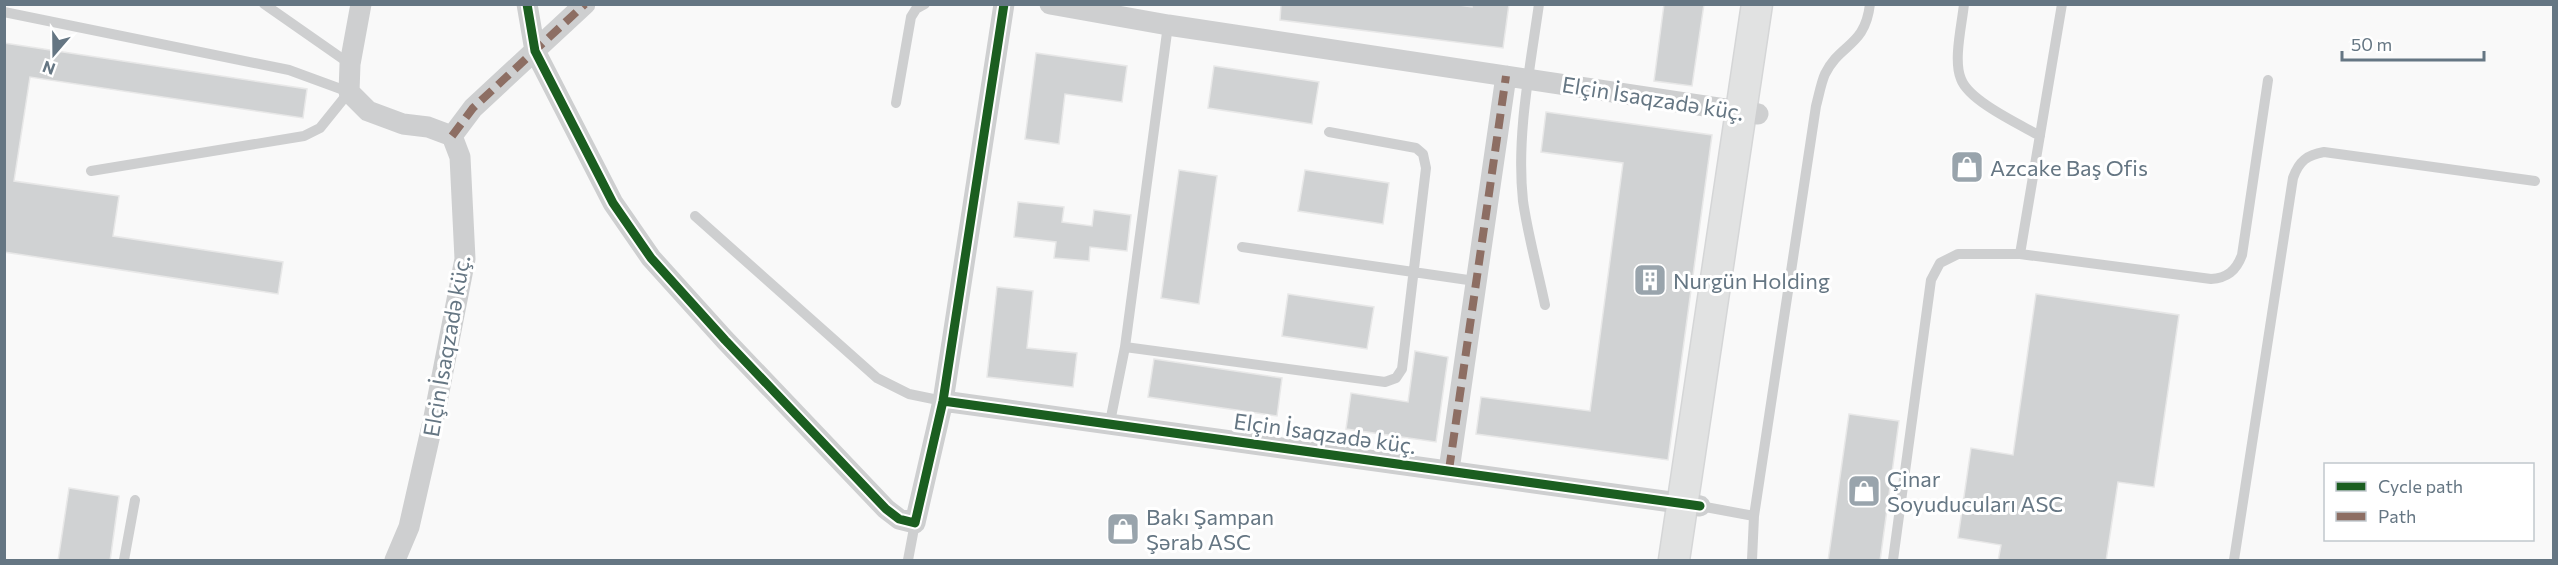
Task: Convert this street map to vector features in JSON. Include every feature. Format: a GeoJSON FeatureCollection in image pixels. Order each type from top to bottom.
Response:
{"type":"FeatureCollection","features":[{"type":"Feature","properties":{"kind":"main road"},"geometry":{"type":"LineString","coordinates":[[1674,561],[1691,505],[1749,113],[1757,4]]}},
{"type":"Feature","properties":{"kind":"main road"},"geometry":{"type":"LineString","coordinates":[[1749,113],[1774,4]]}},
{"type":"Feature","properties":{"kind":"main road"},"geometry":{"type":"LineString","coordinates":[[1691,505],[1692,561]]}},
{"type":"Feature","properties":{"kind":"street"},"geometry":{"type":"LineString","coordinates":[[361,4],[350,64],[349,92],[368,111],[403,124],[428,127],[452,136],[473,108],[585,4]]}},
{"type":"Feature","properties":{"kind":"street"},"geometry":{"type":"LineString","coordinates":[[527,4],[535,51],[613,203],[651,258],[725,340],[886,508],[899,519],[915,523],[943,401],[1004,4]]}},
{"type":"Feature","properties":{"kind":"street","name":"Elçin İsaqzadə küç."},"geometry":{"type":"LineString","coordinates":[[1050,4],[1168,25],[1749,113]]}},
{"type":"Feature","properties":{"kind":"street"},"geometry":{"type":"LineString","coordinates":[[1449,470],[1506,76]]}},
{"type":"Feature","properties":{"kind":"street","name":"Elçin İsaqzadə küç."},"geometry":{"type":"LineString","coordinates":[[395,561],[409,527],[434,417],[465,259],[460,157],[452,136]]}},
{"type":"Feature","properties":{"kind":"street","name":"Elçin İsaqzadə küç."},"geometry":{"type":"LineString","coordinates":[[943,401],[1110,422],[1691,505]]}},
{"type":"Feature","properties":{"kind":"lane"},"geometry":{"type":"LineString","coordinates":[[264,4],[350,64]]}},
{"type":"Feature","properties":{"kind":"lane"},"geometry":{"type":"LineString","coordinates":[[896,103],[911,17],[916,9],[925,4]]}},
{"type":"Feature","properties":{"kind":"lane"},"geometry":{"type":"LineString","coordinates":[[1539,4],[1528,79],[1522,162],[1523,202],[1545,305]]}},
{"type":"Feature","properties":{"kind":"lane"},"geometry":{"type":"LineString","coordinates":[[1755,558],[1754,516],[1816,106],[1825,73],[1860,35],[1868,20],[1870,4]]}},
{"type":"Feature","properties":{"kind":"lane"},"geometry":{"type":"LineString","coordinates":[[1964,4],[1959,53],[1960,79],[1974,96],[2040,136]]}},
{"type":"Feature","properties":{"kind":"lane"},"geometry":{"type":"LineString","coordinates":[[2020,254],[2062,4]]}},
{"type":"Feature","properties":{"kind":"lane"},"geometry":{"type":"LineString","coordinates":[[4,12],[289,70],[349,92],[320,128],[304,136],[91,171]]}},
{"type":"Feature","properties":{"kind":"lane"},"geometry":{"type":"LineString","coordinates":[[1110,422],[1125,347],[1168,25]]}},
{"type":"Feature","properties":{"kind":"lane"},"geometry":{"type":"LineString","coordinates":[[1893,561],[1930,280],[1940,263],[1958,254],[2020,254],[2222,279],[2238,266],[2242,255],[2268,80]]}},
{"type":"Feature","properties":{"kind":"lane"},"geometry":{"type":"LineString","coordinates":[[1125,347],[1385,382],[1396,378],[1402,369],[1414,270],[1426,168],[1423,154],[1416,148],[1329,132]]}},
{"type":"Feature","properties":{"kind":"lane"},"geometry":{"type":"LineString","coordinates":[[2234,561],[2292,178],[2298,165],[2309,154],[2324,152],[2535,182]]}},
{"type":"Feature","properties":{"kind":"lane"},"geometry":{"type":"LineString","coordinates":[[694,216],[877,378],[909,394],[943,401]]}},
{"type":"Feature","properties":{"kind":"lane"},"geometry":{"type":"LineString","coordinates":[[1242,247],[1414,270],[1475,281]]}},
{"type":"Feature","properties":{"kind":"lane"},"geometry":{"type":"LineString","coordinates":[[124,561],[135,500]]}},
{"type":"Feature","properties":{"kind":"lane"},"geometry":{"type":"LineString","coordinates":[[1691,505],[1754,516]]}},
{"type":"Feature","properties":{"kind":"lane"},"geometry":{"type":"LineString","coordinates":[[908,561],[915,523]]}},
{"type":"Feature","properties":{"kind":"building"},"geometry":{"type":"Polygon","coordinates":[[[1281,4],[1451,4],[1472,7],[1472,4],[1509,4],[1503,48],[1280,20],[1281,4]]]}},
{"type":"Feature","properties":{"kind":"building"},"geometry":{"type":"Polygon","coordinates":[[[1664,4],[1704,4],[1692,86],[1654,81],[1664,4]]]}},
{"type":"Feature","properties":{"kind":"building"},"geometry":{"type":"Polygon","coordinates":[[[4,43],[307,89],[303,118],[30,77],[14,181],[119,196],[113,236],[283,262],[278,294],[4,252],[4,43]]]}},
{"type":"Feature","properties":{"kind":"building"},"geometry":{"type":"Polygon","coordinates":[[[1036,53],[1127,66],[1122,102],[1065,94],[1059,144],[1025,139],[1036,53]]]}},
{"type":"Feature","properties":{"kind":"building"},"geometry":{"type":"Polygon","coordinates":[[[1214,66],[1319,82],[1312,124],[1208,108],[1214,66]]]}},
{"type":"Feature","properties":{"kind":"building","name":"Nurgün Holding"},"geometry":{"type":"Polygon","coordinates":[[[1546,112],[1712,135],[1668,460],[1476,434],[1481,397],[1590,411],[1623,163],[1541,152],[1546,112]]]}},
{"type":"Feature","properties":{"kind":"building"},"geometry":{"type":"Polygon","coordinates":[[[1179,170],[1217,176],[1199,304],[1161,298],[1179,170]]]}},
{"type":"Feature","properties":{"kind":"building"},"geometry":{"type":"Polygon","coordinates":[[[1305,170],[1389,183],[1383,224],[1298,211],[1305,170]]]}},
{"type":"Feature","properties":{"kind":"building"},"geometry":{"type":"Polygon","coordinates":[[[1018,202],[1064,207],[1062,222],[1092,226],[1094,210],[1131,215],[1127,251],[1090,247],[1089,261],[1054,258],[1056,242],[1014,237],[1018,202]]]}},
{"type":"Feature","properties":{"kind":"building"},"geometry":{"type":"Polygon","coordinates":[[[997,287],[1033,291],[1027,348],[1077,353],[1073,387],[987,377],[997,287]]]}},
{"type":"Feature","properties":{"kind":"building"},"geometry":{"type":"Polygon","coordinates":[[[1288,294],[1374,307],[1367,349],[1282,336],[1288,294]]]}},
{"type":"Feature","properties":{"kind":"building"},"geometry":{"type":"Polygon","coordinates":[[[2036,294],[2179,315],[2154,487],[2118,482],[2106,561],[1998,561],[2001,545],[1958,538],[1971,448],[2013,455],[2036,294]]]}},
{"type":"Feature","properties":{"kind":"building"},"geometry":{"type":"Polygon","coordinates":[[[1415,351],[1448,357],[1436,442],[1346,429],[1351,393],[1408,402],[1415,351]]]}},
{"type":"Feature","properties":{"kind":"building"},"geometry":{"type":"Polygon","coordinates":[[[1154,359],[1282,378],[1277,416],[1148,397],[1154,359]]]}},
{"type":"Feature","properties":{"kind":"building","name":"Çinar Soyuducuları ASC"},"geometry":{"type":"Polygon","coordinates":[[[1849,414],[1899,421],[1880,561],[1828,561],[1849,414]]]}},
{"type":"Feature","properties":{"kind":"building"},"geometry":{"type":"Polygon","coordinates":[[[69,488],[119,496],[110,561],[58,561],[69,488]]]}},
{"type":"Feature","properties":{"kind":"marked path"},"geometry":{"type":"LineString","coordinates":[[452,136],[473,108],[585,4]]}},
{"type":"Feature","properties":{"kind":"marked path"},"geometry":{"type":"LineString","coordinates":[[1449,470],[1506,76]]}},
{"type":"Feature","properties":{"kind":"cycle path"},"geometry":{"type":"LineString","coordinates":[[527,4],[535,51],[613,203],[651,258],[725,340],[886,509],[899,519],[915,523],[943,401],[1004,4]]}},
{"type":"Feature","properties":{"kind":"cycle path"},"geometry":{"type":"LineString","coordinates":[[943,401],[1700,506]]}},
{"type":"Feature","properties":{"kind":"place","name":"Azcake Baş Ofis"},"geometry":{"type":"Point","coordinates":[1967,167]}},
{"type":"Feature","properties":{"kind":"place","name":"Nurgün Holding"},"geometry":{"type":"Point","coordinates":[1650,280]}},
{"type":"Feature","properties":{"kind":"place","name":"Çinar Soyuducuları ASC"},"geometry":{"type":"Point","coordinates":[1864,491]}},
{"type":"Feature","properties":{"kind":"place","name":"Bakı Şampan Şərab ASC"},"geometry":{"type":"Point","coordinates":[1123,529]}}]}
